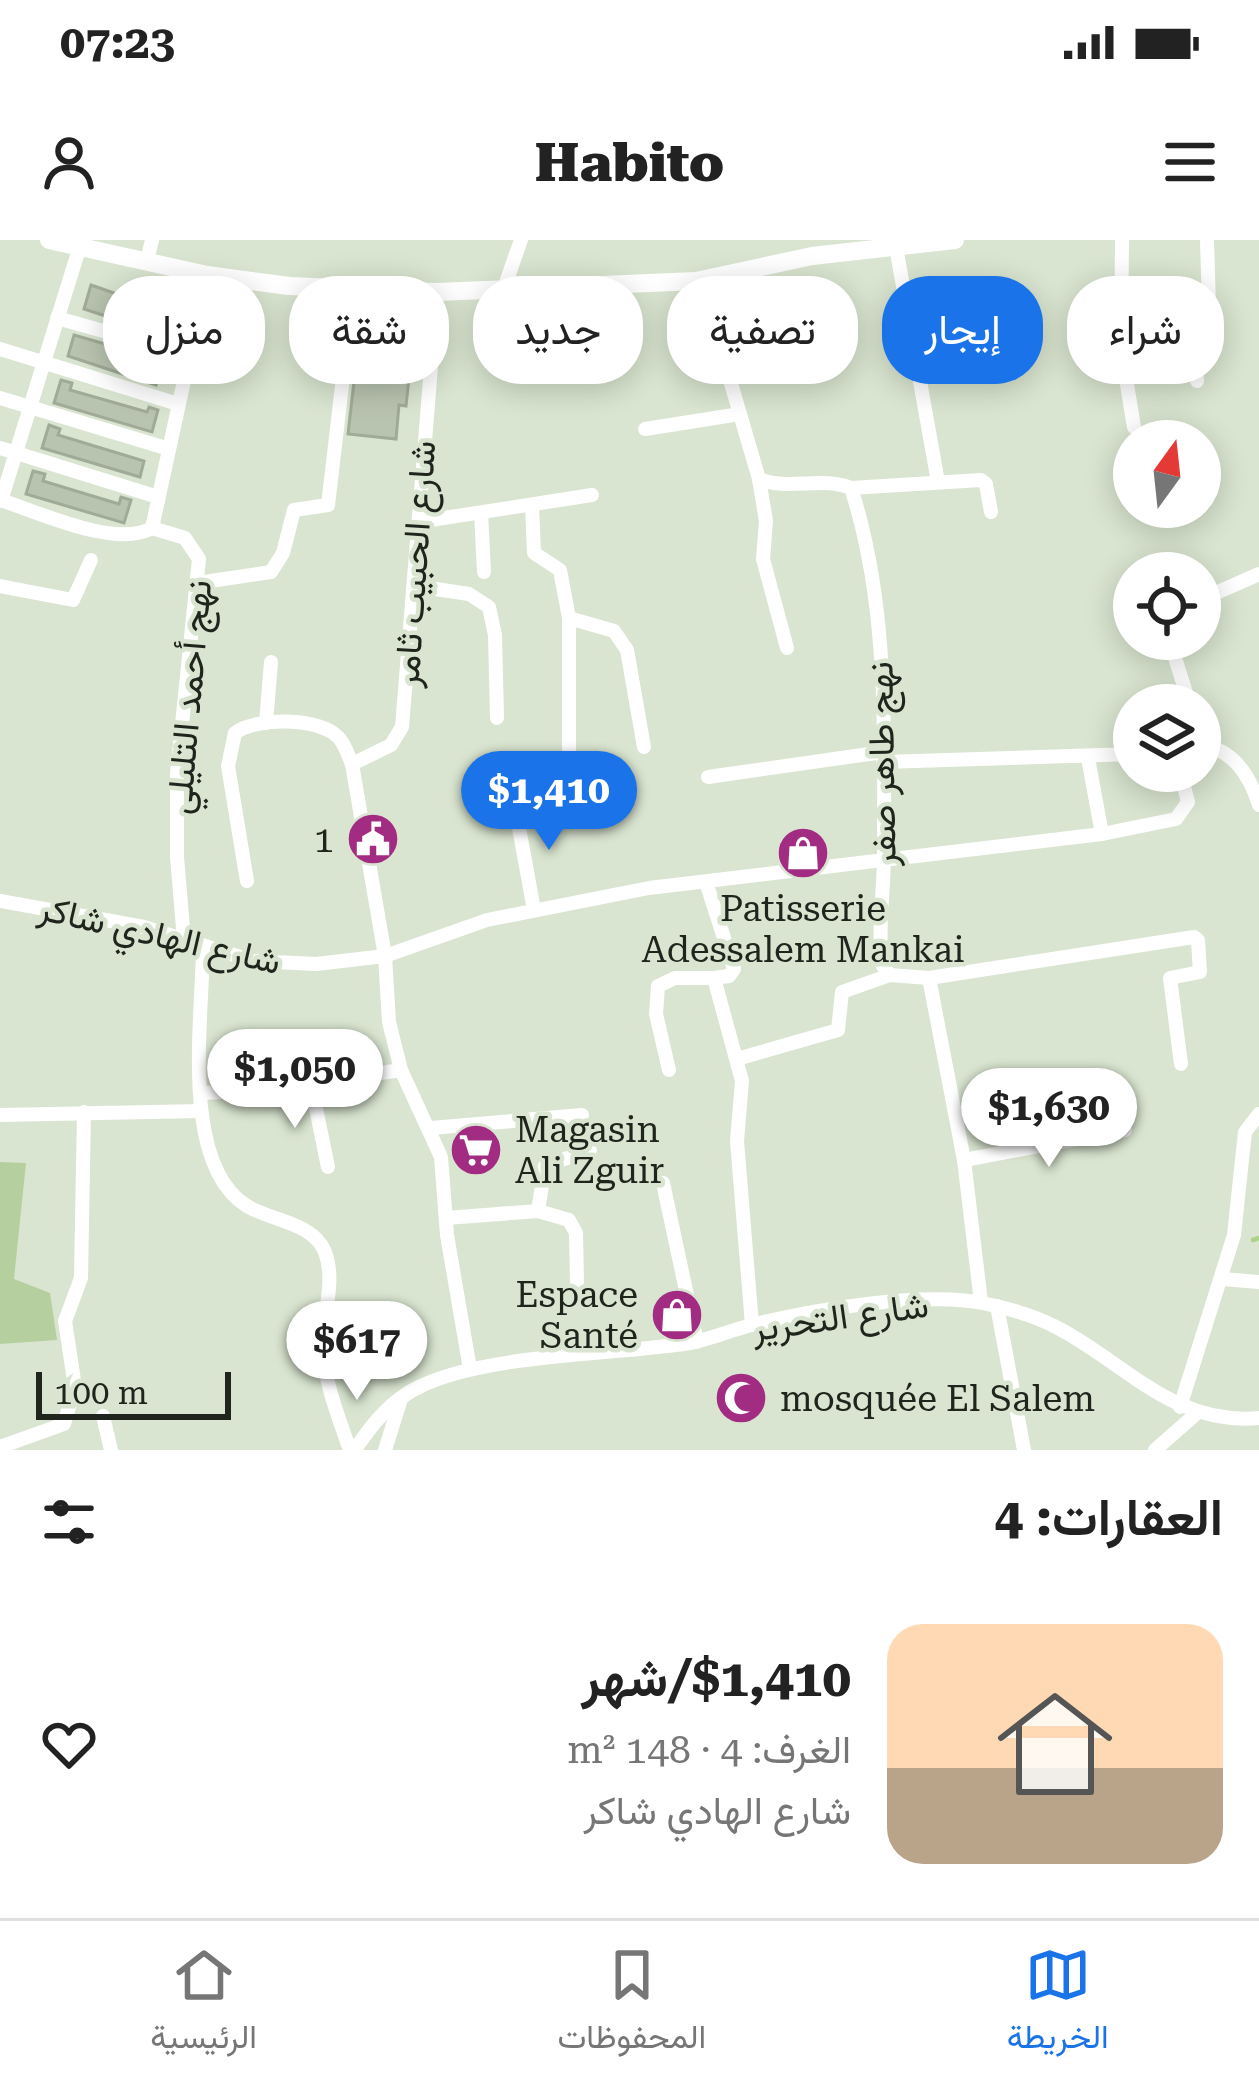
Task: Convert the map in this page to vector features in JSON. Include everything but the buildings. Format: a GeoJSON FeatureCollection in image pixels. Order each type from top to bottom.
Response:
{"type":"FeatureCollection","features":[{"type":"Feature","properties":{"kind":"main road"},"geometry":{"type":"LineString","coordinates":[[49,240],[149,250],[207,275],[289,285]]}},
{"type":"Feature","properties":{"kind":"main road"},"geometry":{"type":"LineString","coordinates":[[718,276],[812,256],[955,240]]}},
{"type":"Feature","properties":{"kind":"street"},"geometry":{"type":"LineString","coordinates":[[508,276],[521,240]]}},
{"type":"Feature","properties":{"kind":"street"},"geometry":{"type":"LineString","coordinates":[[1123,240],[1120,348],[1133,420]]}},
{"type":"Feature","properties":{"kind":"street"},"geometry":{"type":"LineString","coordinates":[[1207,240],[1208,276]]}},
{"type":"Feature","properties":{"kind":"street"},"geometry":{"type":"LineString","coordinates":[[80,246],[30,407],[8,451],[0,500],[111,535],[138,535],[152,528],[182,384]]}},
{"type":"Feature","properties":{"kind":"street"},"geometry":{"type":"LineString","coordinates":[[896,247],[938,482]]}},
{"type":"Feature","properties":{"kind":"street"},"geometry":{"type":"LineString","coordinates":[[57,318],[103,331]]}},
{"type":"Feature","properties":{"kind":"street"},"geometry":{"type":"LineString","coordinates":[[0,349],[178,404]]}},
{"type":"Feature","properties":{"kind":"street"},"geometry":{"type":"LineString","coordinates":[[197,583],[271,572],[284,553],[294,510],[320,510],[328,505],[342,384]]}},
{"type":"Feature","properties":{"kind":"street","name":"شارع الحبيب ثامر"},"geometry":{"type":"LineString","coordinates":[[352,764],[391,745],[403,727],[429,384]]}},
{"type":"Feature","properties":{"kind":"street"},"geometry":{"type":"LineString","coordinates":[[730,384],[759,478],[766,521],[763,559],[787,648]]}},
{"type":"Feature","properties":{"kind":"street"},"geometry":{"type":"LineString","coordinates":[[0,398],[169,449]]}},
{"type":"Feature","properties":{"kind":"street"},"geometry":{"type":"LineString","coordinates":[[645,429],[740,414]]}},
{"type":"Feature","properties":{"kind":"street"},"geometry":{"type":"LineString","coordinates":[[8,451],[158,497]]}},
{"type":"Feature","properties":{"kind":"street"},"geometry":{"type":"LineString","coordinates":[[759,478],[773,484],[851,488],[984,482],[991,512]]}},
{"type":"Feature","properties":{"kind":"street","name":"نهج طاهر صفر"},"geometry":{"type":"LineString","coordinates":[[851,488],[875,578],[883,757],[881,961],[890,975]]}},
{"type":"Feature","properties":{"kind":"street"},"geometry":{"type":"LineString","coordinates":[[418,522],[592,495]]}},
{"type":"Feature","properties":{"kind":"street"},"geometry":{"type":"LineString","coordinates":[[532,506],[534,553],[560,570],[569,618],[569,750]]}},
{"type":"Feature","properties":{"kind":"street"},"geometry":{"type":"LineString","coordinates":[[481,513],[484,572]]}},
{"type":"Feature","properties":{"kind":"street","name":"نهج أحمد التليلي"},"geometry":{"type":"LineString","coordinates":[[152,528],[193,544],[200,559],[177,773],[176,857],[184,940]]}},
{"type":"Feature","properties":{"kind":"street"},"geometry":{"type":"LineString","coordinates":[[0,586],[73,600],[91,560]]}},
{"type":"Feature","properties":{"kind":"street"},"geometry":{"type":"LineString","coordinates":[[1221,591],[1259,574]]}},
{"type":"Feature","properties":{"kind":"street"},"geometry":{"type":"LineString","coordinates":[[415,586],[469,594],[489,607],[494,619],[496,718]]}},
{"type":"Feature","properties":{"kind":"street"},"geometry":{"type":"LineString","coordinates":[[569,618],[614,631],[622,641],[644,747]]}},
{"type":"Feature","properties":{"kind":"street"},"geometry":{"type":"LineString","coordinates":[[266,723],[271,662]]}},
{"type":"Feature","properties":{"kind":"street"},"geometry":{"type":"LineString","coordinates":[[248,881],[231,792],[229,750],[239,729],[266,723],[325,728],[338,736],[352,764],[386,956],[389,1022],[401,1070],[431,1128],[440,1157],[470,1369]]}},
{"type":"Feature","properties":{"kind":"street"},"geometry":{"type":"LineString","coordinates":[[1221,748],[1230,754],[1258,796]]}},
{"type":"Feature","properties":{"kind":"street"},"geometry":{"type":"LineString","coordinates":[[708,777],[883,757],[1113,756]]}},
{"type":"Feature","properties":{"kind":"street"},"geometry":{"type":"LineString","coordinates":[[1088,758],[1102,834]]}},
{"type":"Feature","properties":{"kind":"street","name":"شارع الهادي شاكر"},"geometry":{"type":"LineString","coordinates":[[0,901],[82,913],[282,966],[386,956],[488,920],[706,882],[1102,834],[1181,817],[1188,802],[1185,792]]}},
{"type":"Feature","properties":{"kind":"street"},"geometry":{"type":"LineString","coordinates":[[515,806],[535,910]]}},
{"type":"Feature","properties":{"kind":"street"},"geometry":{"type":"LineString","coordinates":[[669,1070],[656,1014],[658,986],[675,978],[729,976],[734,970],[706,882]]}},
{"type":"Feature","properties":{"kind":"street"},"geometry":{"type":"LineString","coordinates":[[736,1059],[833,1033],[840,1027],[842,992],[890,975],[929,977],[1194,937],[1201,970],[1170,979],[1180,1064]]}},
{"type":"Feature","properties":{"kind":"street"},"geometry":{"type":"LineString","coordinates":[[203,945],[202,1111],[215,1172],[229,1194],[306,1231],[324,1248],[329,1272],[323,1346],[333,1401],[358,1450]]}},
{"type":"Feature","properties":{"kind":"street"},"geometry":{"type":"LineString","coordinates":[[929,977],[989,1304],[1024,1450]]}},
{"type":"Feature","properties":{"kind":"street"},"geometry":{"type":"LineString","coordinates":[[714,978],[742,1084],[738,1154],[752,1325]]}},
{"type":"Feature","properties":{"kind":"street"},"geometry":{"type":"LineString","coordinates":[[202,1093],[401,1070]]}},
{"type":"Feature","properties":{"kind":"street"},"geometry":{"type":"LineString","coordinates":[[310,1084],[328,1167]]}},
{"type":"Feature","properties":{"kind":"street"},"geometry":{"type":"LineString","coordinates":[[0,1115],[202,1111]]}},
{"type":"Feature","properties":{"kind":"street"},"geometry":{"type":"LineString","coordinates":[[0,1448],[64,1424],[74,1399],[65,1321],[81,1278],[84,1112]]}},
{"type":"Feature","properties":{"kind":"street"},"geometry":{"type":"LineString","coordinates":[[431,1128],[582,1114]]}},
{"type":"Feature","properties":{"kind":"street"},"geometry":{"type":"LineString","coordinates":[[1180,1407],[1234,1235],[1245,1132],[1259,1114]]}},
{"type":"Feature","properties":{"kind":"street"},"geometry":{"type":"LineString","coordinates":[[964,1160],[1125,1130]]}},
{"type":"Feature","properties":{"kind":"street"},"geometry":{"type":"LineString","coordinates":[[538,1211],[545,1166],[590,1150]]}},
{"type":"Feature","properties":{"kind":"street"},"geometry":{"type":"LineString","coordinates":[[663,1183],[697,1342]]}},
{"type":"Feature","properties":{"kind":"street"},"geometry":{"type":"LineString","coordinates":[[446,1218],[538,1211],[569,1220],[576,1233],[577,1284]]}},
{"type":"Feature","properties":{"kind":"street"},"geometry":{"type":"LineString","coordinates":[[1222,1279],[1259,1282]]}},
{"type":"Feature","properties":{"kind":"street","name":"شارع التحرير"},"geometry":{"type":"LineString","coordinates":[[358,1450],[381,1413],[418,1386],[470,1369],[697,1342],[752,1325],[877,1304],[989,1304],[1055,1326],[1180,1407],[1259,1418]]}},
{"type":"Feature","properties":{"kind":"street"},"geometry":{"type":"LineString","coordinates":[[385,1450],[401,1399]]}},
{"type":"Feature","properties":{"kind":"street"},"geometry":{"type":"LineString","coordinates":[[1155,1450],[1197,1413]]}},
{"type":"Feature","properties":{"kind":"street"},"geometry":{"type":"LineString","coordinates":[[103,1416],[111,1450]]}},
{"type":"Feature","properties":{"kind":"green space"},"geometry":{"type":"Polygon","coordinates":[[[0,1162],[26,1163],[14,1279],[50,1293],[57,1340],[0,1344],[0,1162]]]}},
{"type":"Feature","properties":{"kind":"waterway"},"geometry":{"type":"LineString","coordinates":[[1253,1240],[1259,1238]]}},
{"type":"Feature","properties":{"kind":"place","name":"1"},"geometry":{"type":"Point","coordinates":[373,839]}},
{"type":"Feature","properties":{"kind":"place","name":"Patisserie Adessalem Mankai"},"geometry":{"type":"Point","coordinates":[803,853]}},
{"type":"Feature","properties":{"kind":"place","name":"Magasin Ali Zguir"},"geometry":{"type":"Point","coordinates":[476,1150]}},
{"type":"Feature","properties":{"kind":"place","name":"Espace Santé"},"geometry":{"type":"Point","coordinates":[677,1315]}},
{"type":"Feature","properties":{"kind":"place","name":"mosquée El Salem"},"geometry":{"type":"Point","coordinates":[741,1398]}}]}
